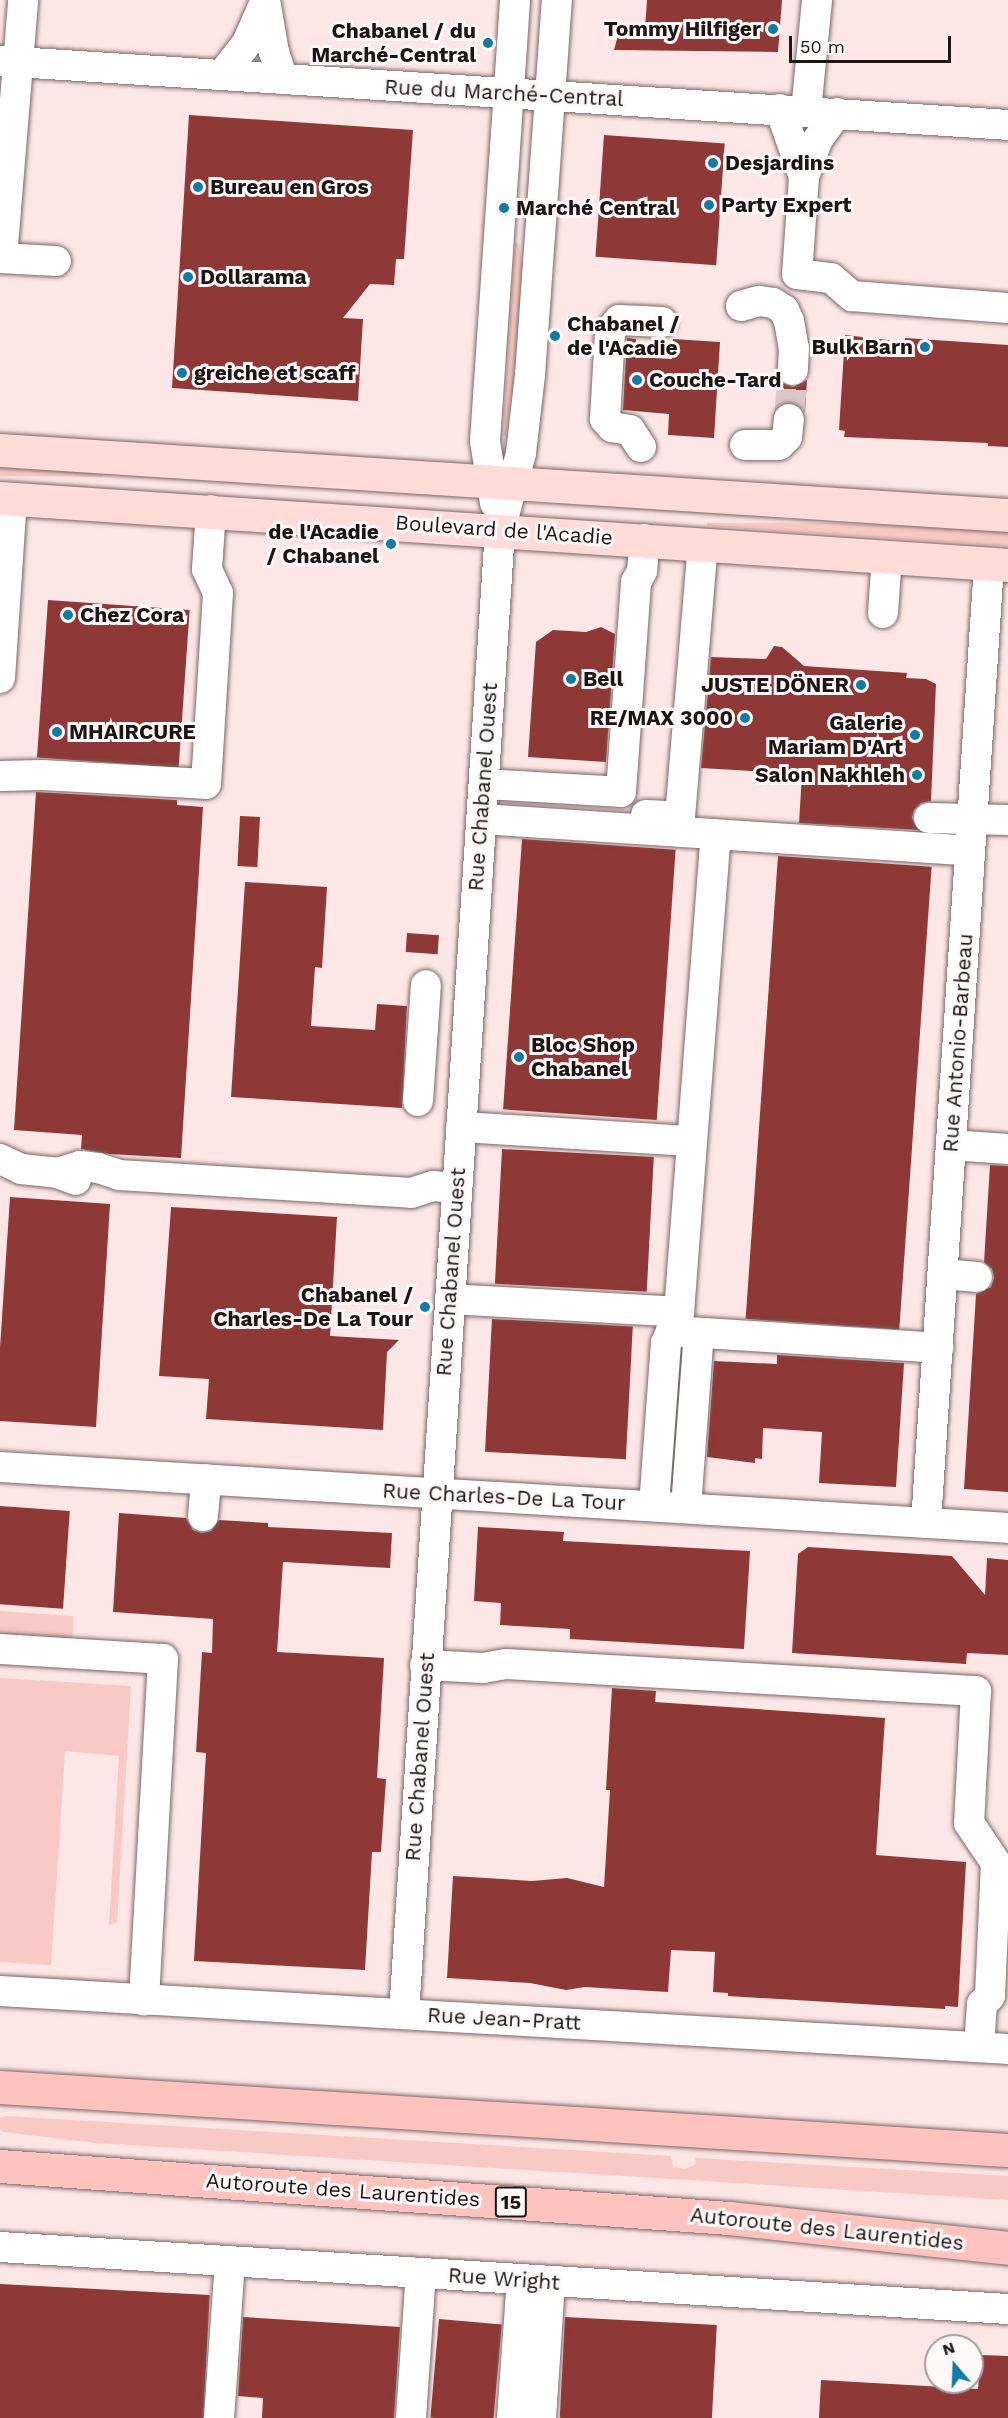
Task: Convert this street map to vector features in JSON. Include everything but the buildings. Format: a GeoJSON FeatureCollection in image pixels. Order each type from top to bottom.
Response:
{"type":"FeatureCollection","features":[{"type":"Feature","properties":{"kind":"highway"},"geometry":{"type":"LineString","coordinates":[[0,2087],[1008,2150]]}},
{"type":"Feature","properties":{"kind":"highway","name":"Autoroute des Laurentides"},"geometry":{"type":"LineString","coordinates":[[0,2166],[729,2218],[1008,2248]]}},
{"type":"Feature","properties":{"kind":"highway"},"geometry":{"type":"LineString","coordinates":[[729,2218],[1008,2230]]}},
{"type":"Feature","properties":{"kind":"main road"},"geometry":{"type":"LineString","coordinates":[[0,450],[1008,515]]}},
{"type":"Feature","properties":{"kind":"main road","name":"Boulevard de l'Acadie"},"geometry":{"type":"LineString","coordinates":[[6,498],[645,539],[999,565]]}},
{"type":"Feature","properties":{"kind":"street"},"geometry":{"type":"LineString","coordinates":[[23,0],[9,62],[1,258],[56,261]]}},
{"type":"Feature","properties":{"kind":"street","name":"Rue Chabanel Ouest"},"geometry":{"type":"LineString","coordinates":[[502,481],[485,441],[515,0]]}},
{"type":"Feature","properties":{"kind":"street","name":"Rue Chabanel Ouest"},"geometry":{"type":"LineString","coordinates":[[404,2014],[502,481],[524,432],[537,303],[557,0]]}},
{"type":"Feature","properties":{"kind":"street"},"geometry":{"type":"LineString","coordinates":[[817,0],[793,110],[804,177],[797,274],[831,278],[846,292],[857,297],[1008,308]]}},
{"type":"Feature","properties":{"kind":"street"},"geometry":{"type":"LineString","coordinates":[[222,75],[247,43],[265,1]]}},
{"type":"Feature","properties":{"kind":"street"},"geometry":{"type":"LineString","coordinates":[[265,1],[274,52],[283,79]]}},
{"type":"Feature","properties":{"kind":"street","name":"Rue du Marché-Central"},"geometry":{"type":"LineString","coordinates":[[9,62],[1008,125]]}},
{"type":"Feature","properties":{"kind":"street"},"geometry":{"type":"LineString","coordinates":[[804,177],[819,136],[837,113]]}},
{"type":"Feature","properties":{"kind":"street"},"geometry":{"type":"LineString","coordinates":[[741,306],[759,301],[773,303],[784,310],[792,333],[793,370]]}},
{"type":"Feature","properties":{"kind":"street"},"geometry":{"type":"LineString","coordinates":[[642,436],[612,427],[605,418],[611,327],[623,320],[662,322]]}},
{"type":"Feature","properties":{"kind":"street"},"geometry":{"type":"LineString","coordinates":[[745,445],[779,445],[787,437],[789,419]]}},
{"type":"Feature","properties":{"kind":"street"},"geometry":{"type":"LineString","coordinates":[[0,678],[6,498]]}},
{"type":"Feature","properties":{"kind":"street"},"geometry":{"type":"LineString","coordinates":[[0,776],[42,775],[206,783],[218,593],[207,570],[211,510]]}},
{"type":"Feature","properties":{"kind":"street"},"geometry":{"type":"LineString","coordinates":[[482,802],[621,792],[636,582],[642,571],[645,539]]}},
{"type":"Feature","properties":{"kind":"street"},"geometry":{"type":"LineString","coordinates":[[680,824],[703,544]]}},
{"type":"Feature","properties":{"kind":"street"},"geometry":{"type":"LineString","coordinates":[[883,613],[887,556]]}},
{"type":"Feature","properties":{"kind":"street","name":"Rue Antonio-Barbeau"},"geometry":{"type":"LineString","coordinates":[[926,1523],[973,811],[999,565]]}},
{"type":"Feature","properties":{"kind":"street"},"geometry":{"type":"LineString","coordinates":[[482,802],[680,824],[716,834],[970,851]]}},
{"type":"Feature","properties":{"kind":"street"},"geometry":{"type":"LineString","coordinates":[[930,809],[973,811],[1008,820]]}},
{"type":"Feature","properties":{"kind":"street"},"geometry":{"type":"LineString","coordinates":[[686,1508],[683,1325],[691,1142],[716,834]]}},
{"type":"Feature","properties":{"kind":"street"},"geometry":{"type":"LineString","coordinates":[[418,1101],[426,985]]}},
{"type":"Feature","properties":{"kind":"street"},"geometry":{"type":"LineString","coordinates":[[461,1127],[691,1142]]}},
{"type":"Feature","properties":{"kind":"street"},"geometry":{"type":"LineString","coordinates":[[951,1145],[1008,1149]]}},
{"type":"Feature","properties":{"kind":"street"},"geometry":{"type":"LineString","coordinates":[[0,1159],[21,1169],[57,1173],[80,1166],[98,1168],[119,1175],[411,1193],[433,1186],[457,1188]]}},
{"type":"Feature","properties":{"kind":"street"},"geometry":{"type":"LineString","coordinates":[[943,1274],[978,1277]]}},
{"type":"Feature","properties":{"kind":"street"},"geometry":{"type":"LineString","coordinates":[[450,1299],[683,1325],[938,1348]]}},
{"type":"Feature","properties":{"kind":"street"},"geometry":{"type":"LineString","coordinates":[[654,1506],[666,1343],[683,1325]]}},
{"type":"Feature","properties":{"kind":"street","name":"Rue Charles-De La Tour"},"geometry":{"type":"LineString","coordinates":[[0,1467],[1008,1528]]}},
{"type":"Feature","properties":{"kind":"street"},"geometry":{"type":"LineString","coordinates":[[203,1516],[206,1479]]}},
{"type":"Feature","properties":{"kind":"street"},"geometry":{"type":"LineString","coordinates":[[0,1649],[163,1659],[144,2000]]}},
{"type":"Feature","properties":{"kind":"street"},"geometry":{"type":"LineString","coordinates":[[425,1665],[483,1668],[506,1664],[976,1691],[969,1823],[996,1863],[990,1996],[982,2004],[994,2048]]}},
{"type":"Feature","properties":{"kind":"street","name":"Rue Jean-Pratt"},"geometry":{"type":"LineString","coordinates":[[0,1991],[994,2048]]}},
{"type":"Feature","properties":{"kind":"street","name":"Rue Wright"},"geometry":{"type":"LineString","coordinates":[[0,2247],[1008,2309]]}},
{"type":"Feature","properties":{"kind":"street"},"geometry":{"type":"LineString","coordinates":[[219,2418],[230,2261]]}},
{"type":"Feature","properties":{"kind":"street"},"geometry":{"type":"LineString","coordinates":[[411,2418],[421,2273]]}},
{"type":"Feature","properties":{"kind":"street"},"geometry":{"type":"LineString","coordinates":[[512,2418],[536,2281]]}},
{"type":"Feature","properties":{"kind":"street"},"geometry":{"type":"LineString","coordinates":[[536,2281],[541,2418]]}},
{"type":"Feature","properties":{"kind":"shaded area"},"geometry":{"type":"Polygon","coordinates":[[[515,243],[519,244],[524,277],[516,364],[506,436],[503,436],[515,243]]]}},
{"type":"Feature","properties":{"kind":"shaded area"},"geometry":{"type":"Polygon","coordinates":[[[0,466],[103,473],[103,477],[0,476],[0,466]]]}},
{"type":"Feature","properties":{"kind":"shaded area"},"geometry":{"type":"Polygon","coordinates":[[[707,523],[836,523],[1008,532],[1008,546],[707,526],[707,523]]]}},
{"type":"Feature","properties":{"kind":"shaded area"},"geometry":{"type":"Polygon","coordinates":[[[0,1611],[74,1616],[72,1641],[0,1636],[0,1611]]]}},
{"type":"Feature","properties":{"kind":"shaded area"},"geometry":{"type":"Polygon","coordinates":[[[0,1678],[131,1686],[117,1922],[109,1925],[119,1756],[65,1751],[51,1965],[0,1962],[0,1678]]]}},
{"type":"Feature","properties":{"kind":"shaded area"},"geometry":{"type":"Polygon","coordinates":[[[6,2116],[671,2156],[673,2166],[685,2169],[696,2164],[695,2158],[1008,2176],[1008,2200],[96,2143],[3,2132],[0,2130],[0,2118],[6,2116]]]}},
{"type":"Feature","properties":{"kind":"tunnel"},"geometry":{"type":"LineString","coordinates":[[789,419],[793,370]]}},
{"type":"Feature","properties":{"kind":"place","name":"Tommy Hilfiger"},"geometry":{"type":"Point","coordinates":[773,29]}},
{"type":"Feature","properties":{"kind":"place","name":"Chabanel / du Marché-Central"},"geometry":{"type":"Point","coordinates":[488,43]}},
{"type":"Feature","properties":{"kind":"place","name":"Desjardins"},"geometry":{"type":"Point","coordinates":[713,163]}},
{"type":"Feature","properties":{"kind":"place","name":"Bureau en Gros"},"geometry":{"type":"Point","coordinates":[198,187]}},
{"type":"Feature","properties":{"kind":"place","name":"Party Expert"},"geometry":{"type":"Point","coordinates":[709,205]}},
{"type":"Feature","properties":{"kind":"place","name":"Marché Central"},"geometry":{"type":"Point","coordinates":[504,208]}},
{"type":"Feature","properties":{"kind":"place","name":"Dollarama"},"geometry":{"type":"Point","coordinates":[188,277]}},
{"type":"Feature","properties":{"kind":"place","name":"Chabanel / de l'Acadie"},"geometry":{"type":"Point","coordinates":[555,336]}},
{"type":"Feature","properties":{"kind":"place","name":"Bulk Barn"},"geometry":{"type":"Point","coordinates":[925,347]}},
{"type":"Feature","properties":{"kind":"place","name":"greiche et scaff"},"geometry":{"type":"Point","coordinates":[182,373]}},
{"type":"Feature","properties":{"kind":"place","name":"Couche-Tard"},"geometry":{"type":"Point","coordinates":[637,380]}},
{"type":"Feature","properties":{"kind":"place","name":"de l'Acadie / Chabanel"},"geometry":{"type":"Point","coordinates":[391,544]}},
{"type":"Feature","properties":{"kind":"place","name":"Chez Cora"},"geometry":{"type":"Point","coordinates":[68,615]}},
{"type":"Feature","properties":{"kind":"place","name":"Bell"},"geometry":{"type":"Point","coordinates":[571,679]}},
{"type":"Feature","properties":{"kind":"place","name":"JUSTE DÖNER"},"geometry":{"type":"Point","coordinates":[861,685]}},
{"type":"Feature","properties":{"kind":"place","name":"RE/MAX 3000"},"geometry":{"type":"Point","coordinates":[745,718]}},
{"type":"Feature","properties":{"kind":"place","name":"MHAIRCURE"},"geometry":{"type":"Point","coordinates":[57,732]}},
{"type":"Feature","properties":{"kind":"place","name":"Galerie Mariam D'Art"},"geometry":{"type":"Point","coordinates":[915,735]}},
{"type":"Feature","properties":{"kind":"place","name":"Salon Nakhleh"},"geometry":{"type":"Point","coordinates":[917,775]}},
{"type":"Feature","properties":{"kind":"place","name":"Bloc Shop Chabanel"},"geometry":{"type":"Point","coordinates":[519,1057]}},
{"type":"Feature","properties":{"kind":"place","name":"Chabanel / Charles-De La Tour"},"geometry":{"type":"Point","coordinates":[425,1307]}}]}
